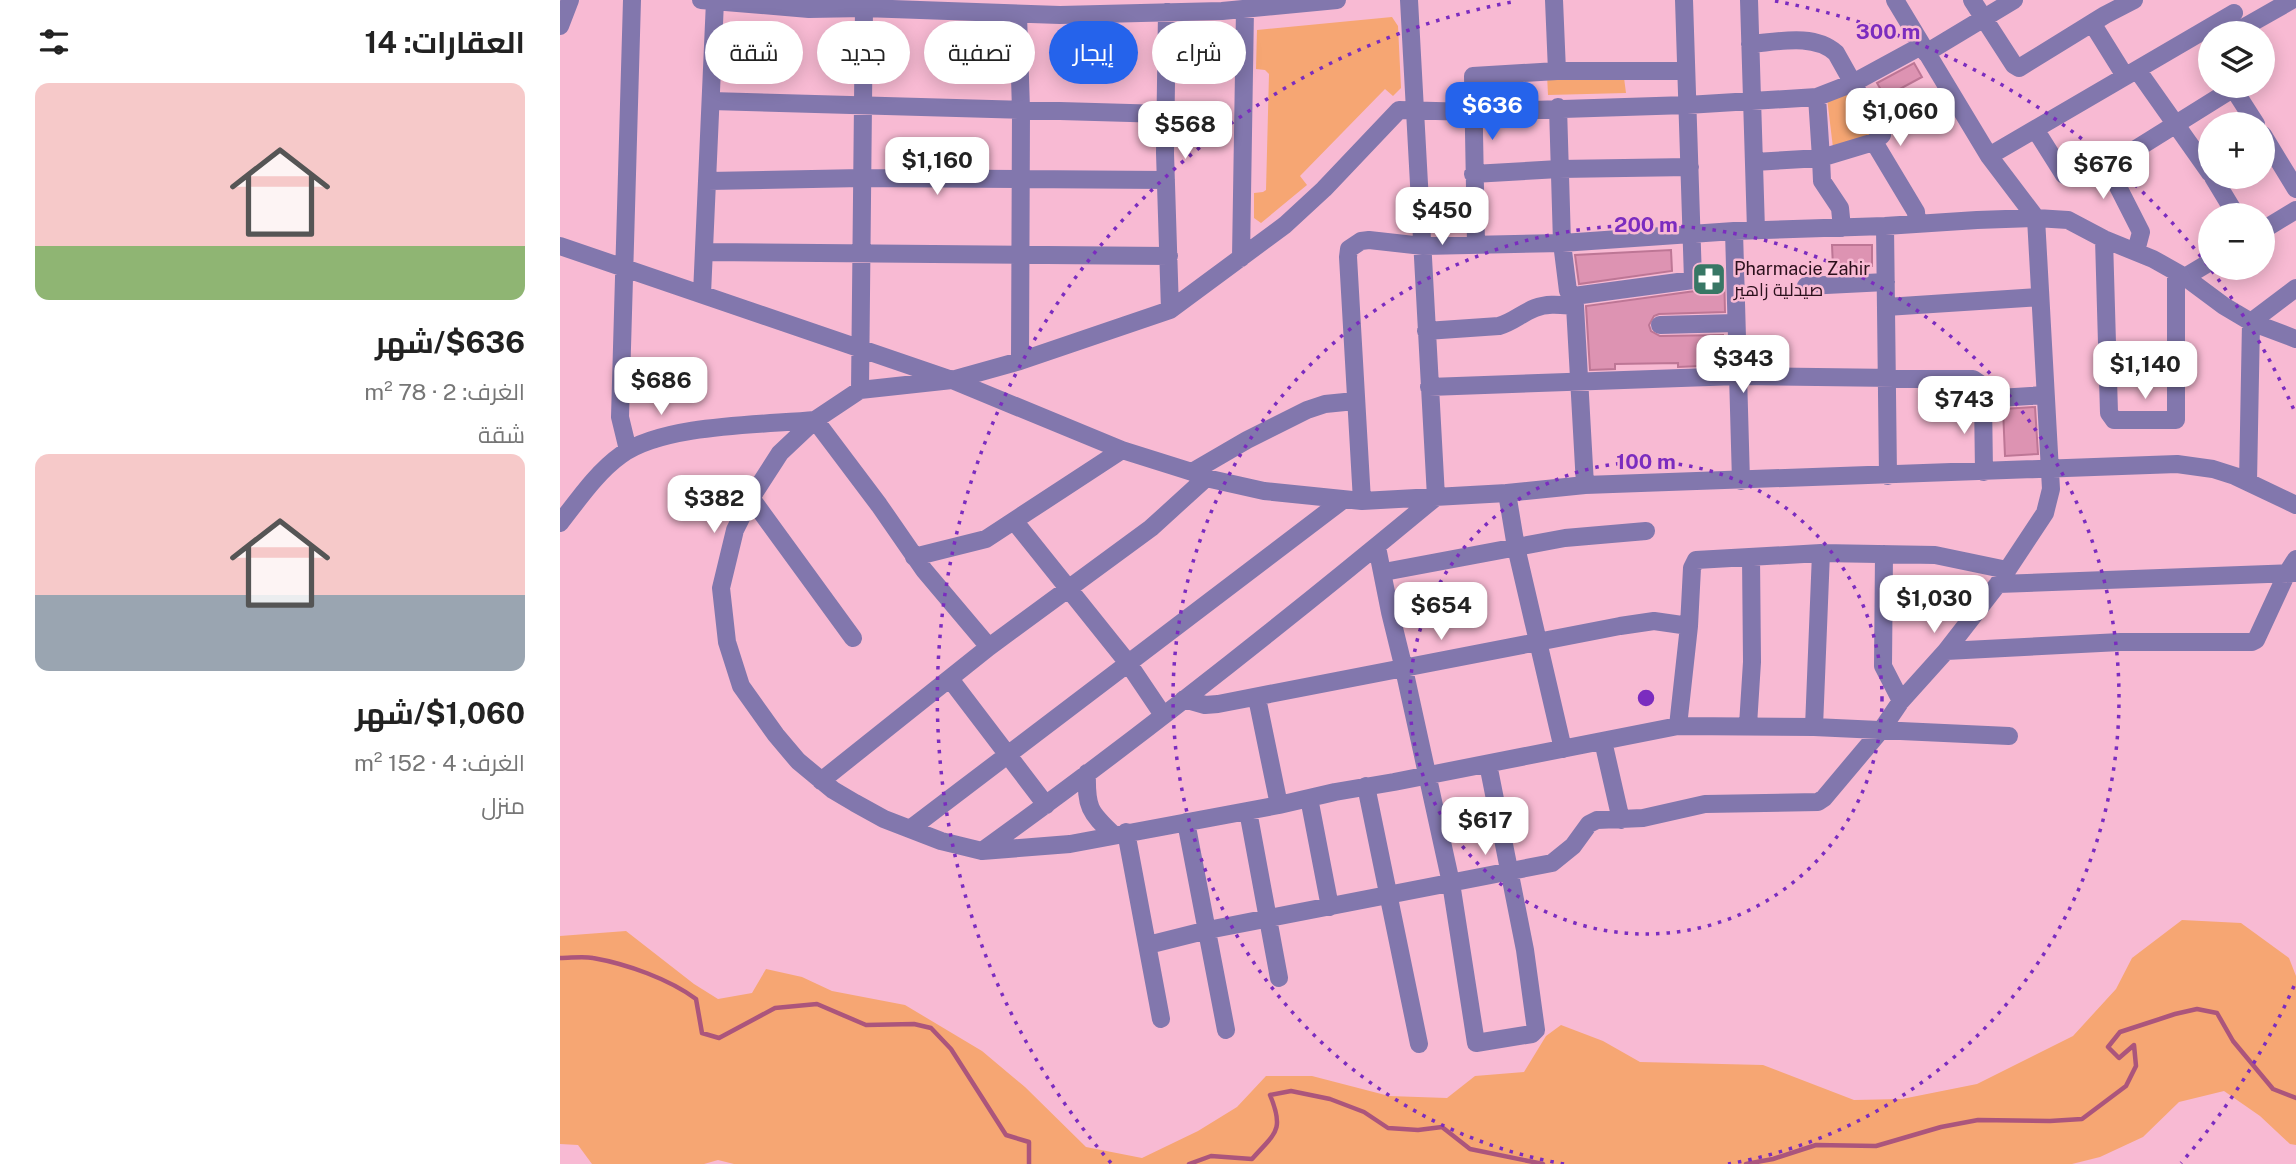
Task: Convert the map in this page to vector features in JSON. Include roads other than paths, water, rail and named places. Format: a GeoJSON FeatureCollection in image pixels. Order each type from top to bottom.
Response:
{"type":"FeatureCollection","features":[{"type":"Feature","properties":{"kind":"street"},"geometry":{"type":"LineString","coordinates":[[560,26],[570,0]]}},
{"type":"Feature","properties":{"kind":"street"},"geometry":{"type":"LineString","coordinates":[[628,450],[620,417],[632,0]]}},
{"type":"Feature","properties":{"kind":"street"},"geometry":{"type":"LineString","coordinates":[[702,294],[711,101],[708,1],[1018,14],[1057,8],[1167,12],[1245,9],[1337,0]]}},
{"type":"Feature","properties":{"kind":"street"},"geometry":{"type":"LineString","coordinates":[[1409,0],[1436,497]]}},
{"type":"Feature","properties":{"kind":"street"},"geometry":{"type":"LineString","coordinates":[[1554,0],[1557,71]]}},
{"type":"Feature","properties":{"kind":"street"},"geometry":{"type":"LineString","coordinates":[[1426,331],[1499,326],[1510,323],[1534,309],[1550,305],[1693,280],[1684,0]]}},
{"type":"Feature","properties":{"kind":"street"},"geometry":{"type":"LineString","coordinates":[[1749,0],[1756,230]]}},
{"type":"Feature","properties":{"kind":"street"},"geometry":{"type":"LineString","coordinates":[[1147,945],[1208,930],[1557,861],[1573,846],[1589,824],[1597,820],[1643,818],[1705,804],[1818,802],[1946,651],[2002,577],[2045,513],[2051,489],[2036,218],[1989,156],[1895,0]]}},
{"type":"Feature","properties":{"kind":"street"},"geometry":{"type":"LineString","coordinates":[[1972,0],[2014,65],[2019,68],[2098,13],[2134,0]]}},
{"type":"Feature","properties":{"kind":"street"},"geometry":{"type":"LineString","coordinates":[[2009,736],[1882,729],[1678,726],[1070,844],[982,851],[941,841],[884,820],[821,781],[783,744],[741,687],[727,642],[721,588],[735,530],[751,498],[780,453],[815,420],[860,390],[951,380],[1020,361],[1170,310],[1285,225],[1324,189],[1399,110],[1472,111],[1687,105],[1817,97],[1923,50],[1983,20],[2014,0]]}},
{"type":"Feature","properties":{"kind":"street"},"geometry":{"type":"LineString","coordinates":[[1989,156],[2131,74],[2237,19],[2292,0]]}},
{"type":"Feature","properties":{"kind":"street"},"geometry":{"type":"LineString","coordinates":[[860,390],[864,8]]}},
{"type":"Feature","properties":{"kind":"street"},"geometry":{"type":"LineString","coordinates":[[1241,258],[1245,9]]}},
{"type":"Feature","properties":{"kind":"street"},"geometry":{"type":"LineString","coordinates":[[1167,12],[1166,180],[1170,310]]}},
{"type":"Feature","properties":{"kind":"street"},"geometry":{"type":"LineString","coordinates":[[2098,13],[2131,74],[2175,124],[2198,157]]}},
{"type":"Feature","properties":{"kind":"street"},"geometry":{"type":"LineString","coordinates":[[1018,14],[1021,110],[1020,361]]}},
{"type":"Feature","properties":{"kind":"street"},"geometry":{"type":"LineString","coordinates":[[1750,44],[1806,41],[1828,46],[1836,53],[1882,135],[1874,142],[1821,158],[1754,162]]}},
{"type":"Feature","properties":{"kind":"street"},"geometry":{"type":"LineString","coordinates":[[1476,245],[1471,79],[1475,75],[1557,71],[1686,71]]}},
{"type":"Feature","properties":{"kind":"street"},"geometry":{"type":"LineString","coordinates":[[1817,97],[1822,181],[1840,208],[1842,228]]}},
{"type":"Feature","properties":{"kind":"street"},"geometry":{"type":"LineString","coordinates":[[2035,130],[2064,175],[2070,176],[2110,167],[2112,163],[2217,98]]}},
{"type":"Feature","properties":{"kind":"street"},"geometry":{"type":"LineString","coordinates":[[711,101],[1166,114]]}},
{"type":"Feature","properties":{"kind":"street"},"geometry":{"type":"LineString","coordinates":[[1558,107],[1562,243],[1568,291],[1574,301],[1585,485]]}},
{"type":"Feature","properties":{"kind":"street"},"geometry":{"type":"LineString","coordinates":[[1874,142],[1916,212],[1917,224]]}},
{"type":"Feature","properties":{"kind":"street"},"geometry":{"type":"LineString","coordinates":[[2275,155],[2296,189]]}},
{"type":"Feature","properties":{"kind":"street"},"geometry":{"type":"LineString","coordinates":[[1473,174],[1559,169],[1689,167]]}},
{"type":"Feature","properties":{"kind":"street"},"geometry":{"type":"LineString","coordinates":[[2110,167],[2140,232],[2136,251]]}},
{"type":"Feature","properties":{"kind":"street"},"geometry":{"type":"LineString","coordinates":[[708,181],[862,178],[1166,180]]}},
{"type":"Feature","properties":{"kind":"street"},"geometry":{"type":"LineString","coordinates":[[2275,223],[2296,210]]}},
{"type":"Feature","properties":{"kind":"street"},"geometry":{"type":"LineString","coordinates":[[1362,501],[1349,249],[1361,241],[1423,246],[1562,243],[1734,231],[2036,218],[2068,220],[2104,240],[2136,251],[2181,275],[2251,322],[2296,339]]}},
{"type":"Feature","properties":{"kind":"street"},"geometry":{"type":"LineString","coordinates":[[1885,226],[1888,476]]}},
{"type":"Feature","properties":{"kind":"street"},"geometry":{"type":"LineString","coordinates":[[1734,231],[1741,481]]}},
{"type":"Feature","properties":{"kind":"street"},"geometry":{"type":"LineString","coordinates":[[2104,240],[2109,413],[2114,420],[2176,420],[2181,275]]}},
{"type":"Feature","properties":{"kind":"street"},"geometry":{"type":"LineString","coordinates":[[560,246],[951,380],[1122,450],[1199,475],[1264,491],[1362,501],[1507,493],[1585,485],[2177,464],[2213,469],[2296,505]]}},
{"type":"Feature","properties":{"kind":"street"},"geometry":{"type":"LineString","coordinates":[[705,252],[1169,256]]}},
{"type":"Feature","properties":{"kind":"street"},"geometry":{"type":"LineString","coordinates":[[2181,275],[2198,267]]}},
{"type":"Feature","properties":{"kind":"street"},"geometry":{"type":"LineString","coordinates":[[1806,286],[1886,282]]}},
{"type":"Feature","properties":{"kind":"street"},"geometry":{"type":"LineString","coordinates":[[2251,322],[2296,288]]}},
{"type":"Feature","properties":{"kind":"street"},"geometry":{"type":"LineString","coordinates":[[1886,307],[2040,297]]}},
{"type":"Feature","properties":{"kind":"street"},"geometry":{"type":"LineString","coordinates":[[2248,482],[2251,322]]}},
{"type":"Feature","properties":{"kind":"street"},"geometry":{"type":"LineString","coordinates":[[1660,325],[1736,323]]}},
{"type":"Feature","properties":{"kind":"street"},"geometry":{"type":"LineString","coordinates":[[1429,387],[1738,376],[1973,379],[1982,385],[1984,472]]}},
{"type":"Feature","properties":{"kind":"street"},"geometry":{"type":"LineString","coordinates":[[1983,399],[2044,395]]}},
{"type":"Feature","properties":{"kind":"street"},"geometry":{"type":"LineString","coordinates":[[821,781],[989,647],[1151,528],[1199,475],[1247,440],[1307,410],[1325,404],[1355,401]]}},
{"type":"Feature","properties":{"kind":"street"},"geometry":{"type":"LineString","coordinates":[[560,523],[583,493],[618,456],[628,450],[668,435],[815,420]]}},
{"type":"Feature","properties":{"kind":"street"},"geometry":{"type":"LineString","coordinates":[[815,420],[914,557],[989,647]]}},
{"type":"Feature","properties":{"kind":"street"},"geometry":{"type":"LineString","coordinates":[[914,557],[986,539],[1122,450]]}},
{"type":"Feature","properties":{"kind":"street"},"geometry":{"type":"LineString","coordinates":[[1507,493],[1516,547],[1563,749]]}},
{"type":"Feature","properties":{"kind":"street"},"geometry":{"type":"LineString","coordinates":[[982,851],[1184,699],[1377,547],[1436,497]]}},
{"type":"Feature","properties":{"kind":"street"},"geometry":{"type":"LineString","coordinates":[[751,498],[853,638]]}},
{"type":"Feature","properties":{"kind":"street"},"geometry":{"type":"LineString","coordinates":[[910,829],[1343,500]]}},
{"type":"Feature","properties":{"kind":"street"},"geometry":{"type":"LineString","coordinates":[[1015,522],[1128,663],[1163,715]]}},
{"type":"Feature","properties":{"kind":"street"},"geometry":{"type":"LineString","coordinates":[[1384,572],[1565,538],[1646,531]]}},
{"type":"Feature","properties":{"kind":"street"},"geometry":{"type":"LineString","coordinates":[[1377,547],[1451,883],[1476,1043],[1532,1034],[1536,1030],[1488,764]]}},
{"type":"Feature","properties":{"kind":"street"},"geometry":{"type":"LineString","coordinates":[[1678,726],[1694,562],[1699,559],[1821,553],[1936,555],[2002,577],[2293,569],[2256,640],[2252,642],[2120,642],[1946,651]]}},
{"type":"Feature","properties":{"kind":"street"},"geometry":{"type":"LineString","coordinates":[[1814,727],[1821,553]]}},
{"type":"Feature","properties":{"kind":"street"},"geometry":{"type":"LineString","coordinates":[[1884,554],[1884,666],[1901,701]]}},
{"type":"Feature","properties":{"kind":"street"},"geometry":{"type":"LineString","coordinates":[[1748,725],[1752,662],[1751,557]]}},
{"type":"Feature","properties":{"kind":"street"},"geometry":{"type":"LineString","coordinates":[[1184,699],[1205,705],[1257,698],[1378,672],[1654,621],[1689,626]]}},
{"type":"Feature","properties":{"kind":"street"},"geometry":{"type":"LineString","coordinates":[[950,679],[1046,805]]}},
{"type":"Feature","properties":{"kind":"street"},"geometry":{"type":"LineString","coordinates":[[1257,698],[1279,805]]}},
{"type":"Feature","properties":{"kind":"street"},"geometry":{"type":"LineString","coordinates":[[1603,741],[1621,820]]}},
{"type":"Feature","properties":{"kind":"street"},"geometry":{"type":"LineString","coordinates":[[1087,773],[1086,796],[1093,816],[1120,834],[1147,945],[1161,1019]]}},
{"type":"Feature","properties":{"kind":"street"},"geometry":{"type":"LineString","coordinates":[[1366,786],[1419,1044]]}},
{"type":"Feature","properties":{"kind":"street"},"geometry":{"type":"LineString","coordinates":[[1309,798],[1330,907]]}},
{"type":"Feature","properties":{"kind":"street"},"geometry":{"type":"LineString","coordinates":[[1248,811],[1279,978]]}},
{"type":"Feature","properties":{"kind":"street"},"geometry":{"type":"LineString","coordinates":[[1186,822],[1226,1030]]}},
{"type":"Feature","properties":{"kind":"waterway"},"geometry":{"type":"LineString","coordinates":[[560,958],[585,957],[606,961],[647,973],[673,985],[696,999],[702,1033],[719,1038],[775,1008],[817,1004],[866,1025],[914,1024],[931,1028],[951,1049],[1006,1135],[1029,1142],[1029,1164]]}},
{"type":"Feature","properties":{"kind":"waterway"},"geometry":{"type":"LineString","coordinates":[[1746,1164],[1773,1159],[1816,1145],[1876,1146],[1941,1127],[1978,1120],[2082,1119],[2126,1086],[2136,1066],[2134,1045],[2119,1058],[2108,1047],[2120,1032],[2197,1009],[2217,1013],[2233,1041],[2273,1089],[2296,1098]]}},
{"type":"Feature","properties":{"kind":"waterway"},"geometry":{"type":"LineString","coordinates":[[1189,1164],[1211,1156],[1252,1159],[1272,1137],[1277,1124],[1270,1095],[1291,1091],[1330,1099],[1364,1112],[1388,1128],[1418,1130],[1442,1127],[1470,1149],[1543,1164]]}},
{"type":"Feature","properties":{"kind":"place","name":"Pharmacie Zahir صيدلية زاهير"},"geometry":{"type":"Point","coordinates":[1709,279]}}]}
